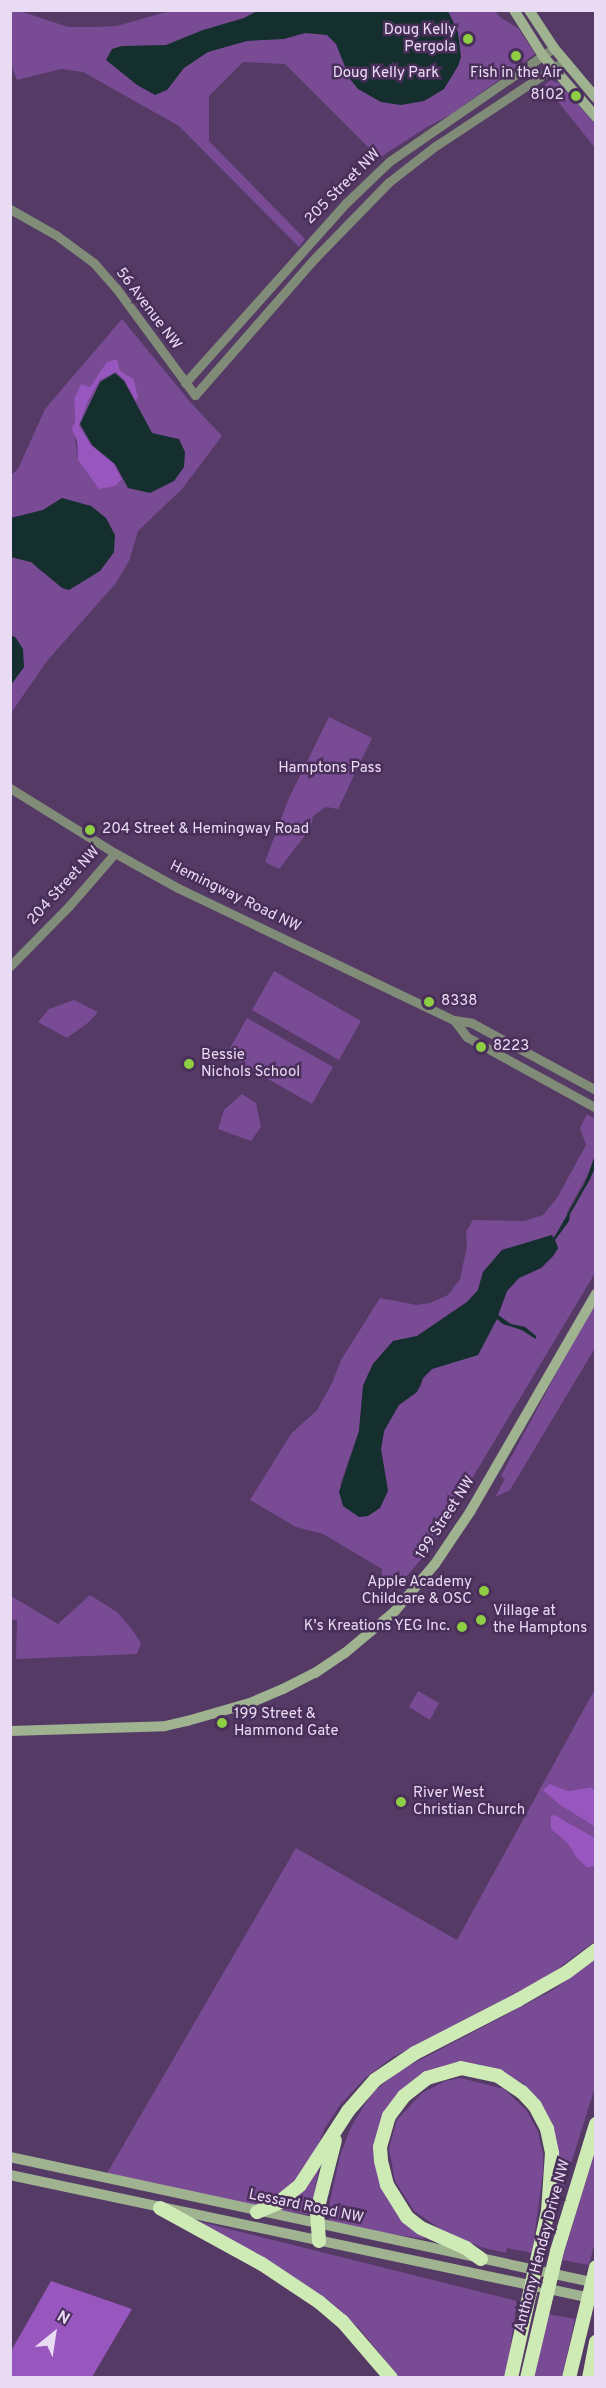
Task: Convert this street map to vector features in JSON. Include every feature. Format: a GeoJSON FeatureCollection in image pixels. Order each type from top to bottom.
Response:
{"type":"FeatureCollection","features":[{"type":"Feature","properties":{"kind":"highway"},"geometry":{"type":"LineString","coordinates":[[257,2212],[283,2200],[300,2185],[348,2111],[366,2088],[391,2068],[528,1995],[567,1972],[596,1950]]}},
{"type":"Feature","properties":{"kind":"highway"},"geometry":{"type":"LineString","coordinates":[[481,2259],[466,2248],[421,2228],[407,2217],[387,2185],[381,2162],[380,2147],[389,2116],[404,2096],[428,2078],[461,2068],[498,2076],[522,2092],[535,2106],[547,2128],[552,2153],[548,2211],[511,2378]]}},
{"type":"Feature","properties":{"kind":"highway"},"geometry":{"type":"LineString","coordinates":[[319,2241],[316,2224],[326,2169],[348,2111]]}},
{"type":"Feature","properties":{"kind":"highway","name":"Anthony Henday Drive NW"},"geometry":{"type":"LineString","coordinates":[[527,2378],[556,2251],[596,2124]]}},
{"type":"Feature","properties":{"kind":"highway"},"geometry":{"type":"LineString","coordinates":[[160,2208],[262,2264],[319,2302],[342,2321],[391,2378]]}},
{"type":"Feature","properties":{"kind":"highway"},"geometry":{"type":"LineString","coordinates":[[569,2378],[596,2267]]}},
{"type":"Feature","properties":{"kind":"highway"},"geometry":{"type":"LineString","coordinates":[[589,2378],[596,2343]]}},
{"type":"Feature","properties":{"kind":"main road"},"geometry":{"type":"LineString","coordinates":[[514,10],[543,56],[596,117]]}},
{"type":"Feature","properties":{"kind":"main road"},"geometry":{"type":"LineString","coordinates":[[529,10],[554,48],[596,98]]}},
{"type":"Feature","properties":{"kind":"main road","name":"199 Street NW"},"geometry":{"type":"LineString","coordinates":[[10,1731],[165,1726],[187,1721],[250,1703],[283,1689],[315,1673],[345,1653],[395,1611],[435,1564],[470,1512],[596,1294]]}},
{"type":"Feature","properties":{"kind":"main road","name":"Lessard Road NW"},"geometry":{"type":"LineString","coordinates":[[10,2157],[257,2212],[596,2283]]}},
{"type":"Feature","properties":{"kind":"main road","name":"Lessard Road NW"},"geometry":{"type":"LineString","coordinates":[[10,2175],[596,2299]]}},
{"type":"Feature","properties":{"kind":"street","name":"205 Street NW"},"geometry":{"type":"LineString","coordinates":[[185,383],[346,203],[390,161],[554,48]]}},
{"type":"Feature","properties":{"kind":"street","name":"205 Street NW"},"geometry":{"type":"LineString","coordinates":[[195,395],[315,258],[389,182],[434,147],[564,61]]}},
{"type":"Feature","properties":{"kind":"street","name":"56 Avenue NW"},"geometry":{"type":"LineString","coordinates":[[10,209],[56,235],[94,263],[116,288],[195,395]]}},
{"type":"Feature","properties":{"kind":"street","name":"Hemingway Road NW"},"geometry":{"type":"LineString","coordinates":[[10,788],[115,853],[236,916],[334,960],[454,1020],[472,1023],[596,1090]]}},
{"type":"Feature","properties":{"kind":"street","name":"204 Street NW"},"geometry":{"type":"LineString","coordinates":[[10,966],[115,853]]}},
{"type":"Feature","properties":{"kind":"street","name":"Hemingway Road NW"},"geometry":{"type":"LineString","coordinates":[[454,1020],[467,1037],[596,1108]]}},
{"type":"Feature","properties":{"kind":"green space","name":"Doug Kelly Park"},"geometry":{"type":"Polygon","coordinates":[[[173,10],[495,11],[501,18],[518,28],[535,54],[450,115],[379,158],[285,64],[243,62],[209,96],[209,141],[305,239],[299,247],[179,126],[83,72],[61,69],[17,80],[11,65],[10,11],[20,11],[68,27],[96,27],[117,26],[173,10]]]}},
{"type":"Feature","properties":{"kind":"green space"},"geometry":{"type":"Polygon","coordinates":[[[551,80],[559,83],[595,124],[595,148],[552,94],[536,91],[551,80]]]}},
{"type":"Feature","properties":{"kind":"green space"},"geometry":{"type":"Polygon","coordinates":[[[122,319],[191,403],[222,436],[182,489],[138,531],[129,561],[116,583],[47,661],[11,713],[10,685],[24,667],[16,638],[11,635],[11,557],[31,562],[42,572],[100,571],[114,552],[62,498],[43,510],[11,518],[11,475],[18,469],[45,409],[122,319]],[[106,363],[90,387],[81,384],[74,399],[75,420],[73,424],[78,460],[96,483],[122,479],[114,464],[91,445],[79,424],[88,401],[100,380],[116,372],[125,381],[135,400],[137,395],[134,379],[106,363]],[[124,381],[115,464],[128,488],[152,433],[124,381]]]}},
{"type":"Feature","properties":{"kind":"green space","name":"Hamptons Pass"},"geometry":{"type":"Polygon","coordinates":[[[329,717],[372,738],[338,809],[326,807],[313,816],[310,829],[279,869],[265,862],[288,800],[329,717]]]}},
{"type":"Feature","properties":{"kind":"green space"},"geometry":{"type":"Polygon","coordinates":[[[274,971],[361,1021],[339,1060],[252,1010],[274,971]]]}},
{"type":"Feature","properties":{"kind":"green space"},"geometry":{"type":"Polygon","coordinates":[[[74,1000],[98,1012],[89,1022],[67,1038],[38,1022],[49,1009],[74,1000]]]}},
{"type":"Feature","properties":{"kind":"green space"},"geometry":{"type":"Polygon","coordinates":[[[247,1018],[333,1067],[312,1104],[226,1055],[247,1018]]]}},
{"type":"Feature","properties":{"kind":"green space"},"geometry":{"type":"Polygon","coordinates":[[[242,1094],[256,1103],[261,1127],[251,1141],[218,1129],[224,1110],[242,1094]]]}},
{"type":"Feature","properties":{"kind":"green space"},"geometry":{"type":"Polygon","coordinates":[[[587,1114],[595,1119],[595,1155],[592,1167],[567,1212],[567,1218],[553,1238],[552,1235],[502,1250],[483,1272],[478,1290],[467,1302],[417,1336],[393,1341],[373,1364],[363,1386],[359,1431],[340,1485],[388,1491],[381,1449],[384,1431],[399,1405],[421,1387],[423,1378],[432,1369],[478,1355],[496,1318],[503,1324],[522,1330],[535,1339],[525,1327],[511,1324],[498,1316],[507,1291],[519,1278],[541,1268],[558,1248],[555,1240],[569,1221],[570,1214],[590,1179],[595,1159],[595,1273],[431,1547],[412,1570],[396,1587],[382,1577],[382,1569],[323,1534],[296,1527],[250,1500],[291,1434],[317,1410],[332,1383],[341,1360],[380,1298],[417,1305],[430,1303],[448,1295],[460,1279],[467,1246],[466,1232],[473,1220],[524,1221],[543,1215],[557,1198],[586,1145],[580,1128],[587,1114]]]}},
{"type":"Feature","properties":{"kind":"green space"},"geometry":{"type":"Polygon","coordinates":[[[595,1302],[595,1348],[510,1490],[495,1497],[505,1479],[501,1476],[595,1302]]]}},
{"type":"Feature","properties":{"kind":"green space"},"geometry":{"type":"Polygon","coordinates":[[[90,1595],[117,1612],[131,1628],[141,1643],[137,1654],[16,1659],[17,1620],[11,1620],[11,1596],[58,1624],[90,1595]]]}},
{"type":"Feature","properties":{"kind":"green space"},"geometry":{"type":"Polygon","coordinates":[[[595,1689],[595,1791],[591,1787],[568,1791],[550,1784],[560,1805],[595,1827],[595,1838],[555,1815],[557,1835],[568,1844],[587,1868],[595,1866],[595,1941],[547,1977],[393,2057],[365,2078],[340,2105],[325,2128],[309,2168],[294,2189],[262,2205],[250,2205],[106,2175],[296,1848],[457,1940],[595,1689]]]}},
{"type":"Feature","properties":{"kind":"green space"},"geometry":{"type":"Polygon","coordinates":[[[418,1691],[439,1703],[430,1720],[409,1707],[418,1691]]]}},
{"type":"Feature","properties":{"kind":"green space"},"geometry":{"type":"Polygon","coordinates":[[[595,1960],[595,2087],[559,2202],[555,2200],[558,2157],[539,2101],[524,2084],[498,2070],[478,2064],[450,2065],[412,2081],[397,2097],[380,2181],[390,2203],[425,2239],[330,2221],[328,2210],[340,2156],[351,2127],[372,2093],[401,2070],[553,1990],[595,1960]]]}},
{"type":"Feature","properties":{"kind":"green space"},"geometry":{"type":"Polygon","coordinates":[[[461,2078],[504,2089],[527,2111],[538,2132],[543,2154],[543,2172],[532,2253],[507,2248],[506,2253],[481,2247],[448,2234],[414,2211],[395,2181],[389,2148],[397,2120],[422,2093],[445,2081],[461,2078]]]}},
{"type":"Feature","properties":{"kind":"green space"},"geometry":{"type":"Polygon","coordinates":[[[595,2151],[595,2241],[589,2265],[562,2260],[595,2151]]]}},
{"type":"Feature","properties":{"kind":"green space"},"geometry":{"type":"Polygon","coordinates":[[[319,2167],[311,2215],[277,2210],[298,2196],[319,2167]]]}},
{"type":"Feature","properties":{"kind":"green space"},"geometry":{"type":"Polygon","coordinates":[[[197,2221],[517,2301],[506,2377],[399,2377],[358,2327],[322,2298],[197,2221]]]}},
{"type":"Feature","properties":{"kind":"green space"},"geometry":{"type":"Polygon","coordinates":[[[548,2314],[575,2319],[562,2377],[534,2378],[548,2314]]]}},
{"type":"Feature","properties":{"kind":"shaded area"},"geometry":{"type":"Polygon","coordinates":[[[257,11],[448,11],[458,32],[461,57],[444,89],[424,101],[401,105],[381,102],[358,89],[350,79],[336,44],[327,35],[305,33],[284,39],[247,41],[208,52],[184,68],[167,90],[155,95],[137,85],[106,60],[112,49],[122,46],[166,45],[203,30],[244,18],[257,11]]]}},
{"type":"Feature","properties":{"kind":"shaded area"},"geometry":{"type":"Polygon","coordinates":[[[117,360],[120,371],[134,379],[138,398],[135,400],[125,381],[116,372],[100,380],[88,401],[79,425],[91,445],[114,464],[122,479],[115,486],[99,489],[78,460],[77,441],[72,429],[75,420],[74,399],[81,384],[90,387],[106,363],[117,360]]]}},
{"type":"Feature","properties":{"kind":"shaded area"},"geometry":{"type":"Polygon","coordinates":[[[115,373],[124,381],[152,433],[179,439],[185,452],[184,467],[174,481],[150,493],[128,488],[115,464],[92,445],[80,424],[100,382],[115,373]]]}},
{"type":"Feature","properties":{"kind":"shaded area"},"geometry":{"type":"Polygon","coordinates":[[[62,498],[91,506],[106,518],[115,535],[114,552],[100,571],[69,590],[62,588],[31,562],[11,557],[11,518],[43,510],[62,498]]]}},
{"type":"Feature","properties":{"kind":"shaded area"},"geometry":{"type":"Polygon","coordinates":[[[11,635],[16,638],[23,649],[24,667],[11,685],[11,635]]]}},
{"type":"Feature","properties":{"kind":"shaded area"},"geometry":{"type":"Polygon","coordinates":[[[595,1155],[595,1168],[590,1179],[570,1214],[569,1221],[555,1240],[558,1248],[541,1268],[519,1278],[507,1291],[498,1315],[511,1324],[525,1327],[536,1336],[536,1339],[497,1319],[478,1355],[432,1369],[423,1378],[417,1392],[399,1405],[384,1431],[381,1449],[388,1491],[380,1508],[368,1516],[359,1517],[343,1506],[339,1492],[359,1431],[363,1386],[373,1364],[393,1341],[417,1336],[467,1302],[478,1290],[483,1272],[502,1250],[552,1235],[554,1238],[585,1183],[595,1155]]]}},
{"type":"Feature","properties":{"kind":"shaded area"},"geometry":{"type":"Polygon","coordinates":[[[550,1784],[568,1791],[591,1787],[595,1791],[595,1827],[560,1805],[543,1790],[550,1784]]]}},
{"type":"Feature","properties":{"kind":"shaded area"},"geometry":{"type":"Polygon","coordinates":[[[555,1815],[595,1838],[595,1866],[587,1868],[568,1844],[551,1829],[551,1816],[555,1815]]]}},
{"type":"Feature","properties":{"kind":"shaded area"},"geometry":{"type":"Polygon","coordinates":[[[51,2281],[132,2309],[92,2377],[11,2377],[11,2351],[51,2281]]]}},
{"type":"Feature","properties":{"kind":"place","name":"Doug Kelly Pergola"},"geometry":{"type":"Point","coordinates":[468,39]}},
{"type":"Feature","properties":{"kind":"place","name":"Fish in the Air"},"geometry":{"type":"Point","coordinates":[516,56]}},
{"type":"Feature","properties":{"kind":"place","name":"8102"},"geometry":{"type":"Point","coordinates":[576,96]}},
{"type":"Feature","properties":{"kind":"place","name":"204 Street & Hemingway Road"},"geometry":{"type":"Point","coordinates":[90,830]}},
{"type":"Feature","properties":{"kind":"place","name":"8338"},"geometry":{"type":"Point","coordinates":[429,1002]}},
{"type":"Feature","properties":{"kind":"place","name":"8223"},"geometry":{"type":"Point","coordinates":[481,1047]}},
{"type":"Feature","properties":{"kind":"place","name":"Bessie Nichols School"},"geometry":{"type":"Point","coordinates":[189,1064]}},
{"type":"Feature","properties":{"kind":"place","name":"Apple Academy Childcare & OSC"},"geometry":{"type":"Point","coordinates":[484,1591]}},
{"type":"Feature","properties":{"kind":"place","name":"Village at the Hamptons"},"geometry":{"type":"Point","coordinates":[481,1620]}},
{"type":"Feature","properties":{"kind":"place","name":"K's Kreations YEG Inc."},"geometry":{"type":"Point","coordinates":[462,1627]}},
{"type":"Feature","properties":{"kind":"place","name":"199 Street & Hammond Gate"},"geometry":{"type":"Point","coordinates":[222,1723]}},
{"type":"Feature","properties":{"kind":"place","name":"River West Christian Church"},"geometry":{"type":"Point","coordinates":[401,1802]}}]}
